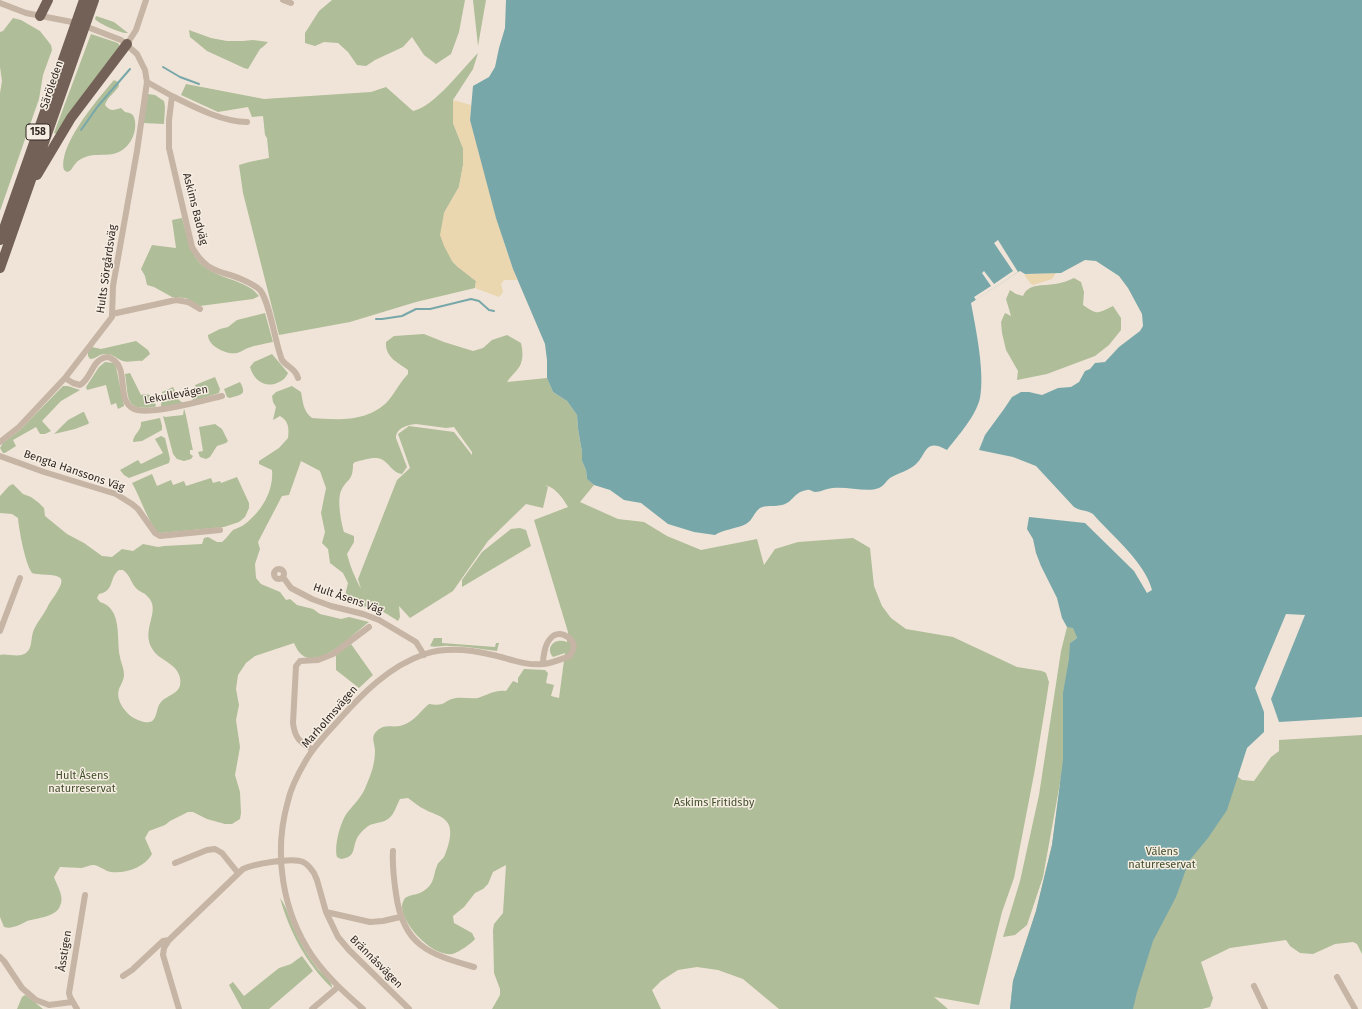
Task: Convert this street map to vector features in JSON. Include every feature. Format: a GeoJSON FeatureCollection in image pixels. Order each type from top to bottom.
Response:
{"type":"FeatureCollection","features":[{"type":"Feature","properties":{"kind":"main road"},"geometry":{"type":"LineString","coordinates":[[40,16],[48,0]]}},
{"type":"Feature","properties":{"kind":"main road","name":"Säröleden"},"geometry":{"type":"LineString","coordinates":[[0,268],[81,25],[84,0]]}},
{"type":"Feature","properties":{"kind":"main road","name":"Säröleden"},"geometry":{"type":"LineString","coordinates":[[0,240],[81,25],[94,0]]}},
{"type":"Feature","properties":{"kind":"main road","name":"158"},"geometry":{"type":"LineString","coordinates":[[29,184],[39,172],[71,118],[127,44]]}},
{"type":"Feature","properties":{"kind":"street"},"geometry":{"type":"LineString","coordinates":[[127,44],[136,30],[146,0]]}},
{"type":"Feature","properties":{"kind":"street"},"geometry":{"type":"LineString","coordinates":[[283,0],[291,3]]}},
{"type":"Feature","properties":{"kind":"street"},"geometry":{"type":"LineString","coordinates":[[0,3],[16,10],[81,25],[114,37],[127,44],[137,54],[142,62],[147,82],[172,96],[227,120],[247,122]]}},
{"type":"Feature","properties":{"kind":"street","name":"Hults Sörgårdsväg"},"geometry":{"type":"LineString","coordinates":[[0,442],[19,427],[65,378],[108,323],[112,314],[113,286],[147,82]]}},
{"type":"Feature","properties":{"kind":"street","name":"Askims Badväg"},"geometry":{"type":"LineString","coordinates":[[172,96],[169,120],[169,148],[192,247],[197,256],[208,267],[248,282],[260,291],[266,302],[282,360],[284,364],[296,372],[298,378]]}},
{"type":"Feature","properties":{"kind":"street"},"geometry":{"type":"LineString","coordinates":[[112,314],[176,300],[188,302],[200,309]]}},
{"type":"Feature","properties":{"kind":"street","name":"Lekullevägen"},"geometry":{"type":"LineString","coordinates":[[65,378],[73,384],[80,385],[85,381],[92,368],[99,360],[108,357],[118,364],[121,372],[124,395],[130,406],[136,410],[143,412],[160,410],[222,396]]}},
{"type":"Feature","properties":{"kind":"street","name":"Bengta Hanssons Väg"},"geometry":{"type":"LineString","coordinates":[[0,456],[119,496],[138,509],[157,535],[163,536],[220,530]]}},
{"type":"Feature","properties":{"kind":"street","name":"Hult Åsens Väg"},"geometry":{"type":"LineString","coordinates":[[283,577],[291,588],[312,599],[331,606],[364,614],[379,620],[416,642],[424,655]]}},
{"type":"Feature","properties":{"kind":"street"},"geometry":{"type":"LineString","coordinates":[[0,631],[20,578]]}},
{"type":"Feature","properties":{"kind":"street"},"geometry":{"type":"LineString","coordinates":[[313,750],[298,739],[294,731],[293,723],[296,666],[300,661],[318,660],[333,654],[369,627]]}},
{"type":"Feature","properties":{"kind":"street","name":"Marholmsvägen"},"geometry":{"type":"LineString","coordinates":[[363,1009],[338,987],[314,958],[297,929],[286,899],[281,861],[283,826],[288,799],[296,780],[313,750],[352,704],[393,670],[424,655],[437,651],[462,651],[494,655],[526,663],[543,664],[570,656],[574,647],[572,640],[560,634],[552,637],[547,643],[543,664]]}},
{"type":"Feature","properties":{"kind":"street"},"geometry":{"type":"LineString","coordinates":[[175,863],[207,850],[216,849],[222,853],[238,872]]}},
{"type":"Feature","properties":{"kind":"street"},"geometry":{"type":"LineString","coordinates":[[394,851],[395,885],[400,917],[409,933],[424,948],[448,959],[474,967]]}},
{"type":"Feature","properties":{"kind":"street"},"geometry":{"type":"LineString","coordinates":[[179,1009],[163,955],[164,948],[169,940],[238,872],[254,865],[281,861]]}},
{"type":"Feature","properties":{"kind":"street","name":"Brännåsvägen"},"geometry":{"type":"LineString","coordinates":[[281,861],[298,861],[309,866],[317,880],[326,912],[334,930],[346,947],[409,1009]]}},
{"type":"Feature","properties":{"kind":"street","name":"Åsstigen"},"geometry":{"type":"LineString","coordinates":[[72,1002],[69,993],[85,895]]}},
{"type":"Feature","properties":{"kind":"street"},"geometry":{"type":"LineString","coordinates":[[326,912],[355,920],[370,922],[400,917]]}},
{"type":"Feature","properties":{"kind":"street"},"geometry":{"type":"LineString","coordinates":[[123,976],[132,970],[163,941],[169,940]]}},
{"type":"Feature","properties":{"kind":"street"},"geometry":{"type":"LineString","coordinates":[[0,957],[22,988],[36,1000],[49,1005],[72,1002],[77,1009]]}},
{"type":"Feature","properties":{"kind":"street"},"geometry":{"type":"LineString","coordinates":[[1337,977],[1355,1009]]}},
{"type":"Feature","properties":{"kind":"street"},"geometry":{"type":"LineString","coordinates":[[1254,986],[1265,1009]]}},
{"type":"Feature","properties":{"kind":"street"},"geometry":{"type":"LineString","coordinates":[[312,1009],[338,987]]}},
{"type":"Feature","properties":{"kind":"green space"},"geometry":{"type":"Polygon","coordinates":[[[332,0],[465,0],[459,32],[451,54],[436,64],[424,55],[412,37],[403,47],[375,60],[366,66],[357,65],[348,52],[338,43],[324,42],[315,46],[305,43],[305,33],[319,11],[332,0]]]}},
{"type":"Feature","properties":{"kind":"green space"},"geometry":{"type":"Polygon","coordinates":[[[473,0],[486,0],[478,46],[473,0]]]}},
{"type":"Feature","properties":{"kind":"green space"},"geometry":{"type":"Polygon","coordinates":[[[96,16],[114,22],[128,33],[106,26],[95,19],[96,16]]]}},
{"type":"Feature","properties":{"kind":"green space"},"geometry":{"type":"Polygon","coordinates":[[[13,18],[21,20],[40,31],[51,45],[52,50],[43,75],[39,99],[0,211],[0,93],[2,81],[0,67],[0,32],[3,31],[13,18]]]}},
{"type":"Feature","properties":{"kind":"green space"},"geometry":{"type":"Polygon","coordinates":[[[189,30],[211,38],[227,41],[253,40],[268,42],[260,49],[248,69],[207,51],[190,37],[189,30]]]}},
{"type":"Feature","properties":{"kind":"green space"},"geometry":{"type":"Polygon","coordinates":[[[91,34],[118,43],[120,46],[57,134],[54,133],[91,34]]]}},
{"type":"Feature","properties":{"kind":"green space"},"geometry":{"type":"Polygon","coordinates":[[[478,53],[473,69],[453,100],[453,123],[463,148],[463,165],[459,187],[444,213],[452,261],[476,281],[475,288],[416,302],[350,322],[279,335],[243,193],[239,165],[269,158],[263,116],[252,117],[248,107],[218,112],[181,95],[186,84],[264,99],[371,92],[386,87],[413,111],[421,108],[439,95],[478,53]]]}},
{"type":"Feature","properties":{"kind":"green space"},"geometry":{"type":"Polygon","coordinates":[[[114,80],[118,82],[119,86],[107,100],[105,105],[110,110],[121,108],[125,112],[133,115],[135,119],[135,132],[133,137],[123,150],[109,155],[87,156],[75,164],[70,171],[67,172],[64,170],[64,160],[67,148],[73,136],[90,110],[114,80]]]}},
{"type":"Feature","properties":{"kind":"green space"},"geometry":{"type":"Polygon","coordinates":[[[148,94],[155,95],[164,101],[164,124],[143,123],[148,94]]]}},
{"type":"Feature","properties":{"kind":"green space"},"geometry":{"type":"Polygon","coordinates":[[[182,218],[192,251],[202,265],[219,275],[247,286],[259,296],[253,299],[200,306],[186,298],[172,297],[154,287],[147,285],[145,276],[141,269],[152,245],[176,248],[172,220],[182,218]]]}},
{"type":"Feature","properties":{"kind":"green space"},"geometry":{"type":"Polygon","coordinates":[[[1074,278],[1081,282],[1084,292],[1083,305],[1095,312],[1103,311],[1113,306],[1121,318],[1121,330],[1109,345],[1095,356],[1047,374],[1017,380],[1018,371],[1006,350],[1001,322],[1005,313],[1011,316],[1006,299],[1010,290],[1023,296],[1025,292],[1032,287],[1051,285],[1074,278]]]}},
{"type":"Feature","properties":{"kind":"green space"},"geometry":{"type":"Polygon","coordinates":[[[265,313],[273,342],[247,348],[238,353],[228,353],[218,349],[211,343],[208,335],[228,327],[237,320],[265,313]]]}},
{"type":"Feature","properties":{"kind":"green space"},"geometry":{"type":"Polygon","coordinates":[[[424,334],[473,351],[483,348],[492,340],[507,335],[521,343],[521,364],[507,382],[547,378],[553,392],[567,401],[577,415],[582,461],[586,470],[587,479],[594,485],[580,502],[618,519],[644,522],[667,536],[701,550],[757,539],[764,565],[775,549],[798,542],[853,538],[870,548],[874,586],[882,606],[891,618],[906,629],[953,637],[1017,667],[1046,673],[1049,682],[1046,702],[1014,878],[1002,912],[979,1005],[934,997],[948,1009],[779,1009],[743,979],[718,970],[697,967],[678,970],[661,981],[652,990],[661,1009],[492,1009],[500,995],[500,989],[494,973],[493,930],[494,924],[503,913],[506,865],[493,872],[488,884],[483,889],[475,893],[464,907],[453,916],[454,923],[472,933],[475,939],[458,952],[444,954],[428,945],[413,930],[403,914],[402,906],[405,898],[423,892],[431,885],[439,862],[444,857],[449,844],[450,830],[449,825],[445,820],[408,798],[400,799],[394,812],[388,819],[365,828],[360,833],[350,856],[341,859],[337,857],[336,847],[344,817],[362,794],[370,778],[375,755],[373,737],[378,730],[385,727],[399,726],[407,723],[429,704],[439,705],[456,698],[478,698],[495,692],[506,691],[513,681],[518,683],[518,678],[524,669],[545,670],[548,673],[546,683],[554,685],[551,696],[559,698],[565,653],[553,657],[550,647],[558,641],[567,642],[568,632],[534,520],[568,507],[556,491],[545,485],[548,487],[543,508],[526,504],[488,541],[453,591],[410,618],[399,606],[400,617],[398,621],[371,607],[362,607],[357,601],[349,604],[344,600],[348,583],[343,573],[330,563],[328,549],[322,543],[325,532],[321,513],[326,488],[320,471],[301,461],[289,495],[282,496],[258,542],[260,549],[255,564],[256,578],[261,584],[280,592],[286,600],[290,599],[297,605],[313,609],[320,614],[341,619],[349,617],[369,622],[337,648],[319,657],[310,658],[302,655],[294,643],[255,656],[246,663],[238,675],[236,689],[239,705],[236,720],[240,747],[235,775],[240,792],[240,819],[232,824],[225,824],[207,819],[193,812],[188,812],[165,825],[149,831],[145,838],[152,854],[145,863],[129,871],[111,872],[94,865],[82,868],[60,867],[54,877],[62,899],[58,910],[50,915],[27,921],[15,927],[4,927],[0,917],[0,655],[21,655],[29,650],[34,629],[61,585],[61,579],[52,575],[32,573],[25,554],[18,518],[12,514],[0,513],[0,496],[9,486],[13,484],[23,494],[31,497],[39,503],[44,508],[45,516],[67,534],[84,543],[102,556],[112,557],[122,549],[133,551],[143,544],[158,547],[202,544],[204,538],[208,537],[217,542],[222,542],[233,530],[244,525],[251,519],[261,507],[269,493],[272,470],[259,464],[259,461],[279,448],[288,438],[288,428],[285,420],[280,416],[273,420],[276,407],[272,396],[276,392],[292,386],[301,392],[305,409],[312,418],[343,419],[371,413],[388,401],[402,380],[408,374],[408,370],[392,359],[387,352],[386,342],[394,336],[424,334]],[[416,424],[409,425],[400,429],[396,435],[407,467],[402,474],[396,472],[384,461],[378,458],[355,462],[353,464],[351,477],[341,491],[339,505],[344,532],[354,536],[354,542],[347,554],[361,589],[358,579],[397,480],[410,468],[398,434],[409,426],[454,432],[472,455],[472,452],[454,427],[446,428],[416,424]],[[119,570],[114,576],[110,587],[99,594],[97,598],[112,611],[117,625],[120,659],[124,670],[123,680],[118,694],[120,703],[126,712],[134,718],[145,722],[150,722],[155,717],[161,702],[177,691],[180,678],[176,669],[156,654],[149,643],[148,635],[153,608],[151,602],[146,595],[135,587],[126,572],[119,570]]]}},
{"type":"Feature","properties":{"kind":"green space"},"geometry":{"type":"Polygon","coordinates":[[[136,341],[148,350],[150,354],[142,361],[125,362],[108,354],[103,354],[92,359],[88,356],[88,352],[92,347],[101,349],[136,341]]]}},
{"type":"Feature","properties":{"kind":"green space"},"geometry":{"type":"Polygon","coordinates":[[[272,354],[288,373],[281,381],[270,385],[258,380],[254,376],[250,367],[254,362],[272,354]]]}},
{"type":"Feature","properties":{"kind":"green space"},"geometry":{"type":"Polygon","coordinates":[[[105,362],[114,363],[116,367],[124,405],[118,409],[116,403],[111,405],[106,385],[87,390],[86,387],[99,367],[105,362]]]}},
{"type":"Feature","properties":{"kind":"green space"},"geometry":{"type":"Polygon","coordinates":[[[130,373],[141,395],[150,395],[156,405],[155,407],[138,407],[133,405],[130,401],[125,374],[130,373]]]}},
{"type":"Feature","properties":{"kind":"green space"},"geometry":{"type":"Polygon","coordinates":[[[215,377],[220,389],[219,393],[193,401],[192,396],[198,393],[195,385],[215,377]]]}},
{"type":"Feature","properties":{"kind":"green space"},"geometry":{"type":"Polygon","coordinates":[[[240,382],[243,392],[238,396],[230,398],[227,397],[224,389],[240,382]]]}},
{"type":"Feature","properties":{"kind":"green space"},"geometry":{"type":"Polygon","coordinates":[[[63,386],[80,390],[61,401],[42,421],[51,431],[45,434],[40,434],[36,427],[13,440],[16,446],[3,453],[0,448],[3,443],[20,430],[63,386]]]}},
{"type":"Feature","properties":{"kind":"green space"},"geometry":{"type":"Polygon","coordinates":[[[173,387],[179,400],[183,403],[161,407],[162,392],[173,387]]]}},
{"type":"Feature","properties":{"kind":"green space"},"geometry":{"type":"Polygon","coordinates":[[[184,409],[193,450],[190,450],[190,454],[193,456],[191,459],[184,461],[177,459],[173,454],[163,416],[183,415],[184,409]]]}},
{"type":"Feature","properties":{"kind":"green space"},"geometry":{"type":"Polygon","coordinates":[[[83,412],[89,423],[88,424],[54,434],[68,420],[83,412]]]}},
{"type":"Feature","properties":{"kind":"green space"},"geometry":{"type":"Polygon","coordinates":[[[160,418],[162,430],[142,441],[133,442],[134,437],[140,428],[141,422],[160,418]]]}},
{"type":"Feature","properties":{"kind":"green space"},"geometry":{"type":"Polygon","coordinates":[[[215,424],[222,429],[228,441],[217,446],[210,457],[206,459],[200,457],[198,452],[203,451],[199,427],[215,424]]]}},
{"type":"Feature","properties":{"kind":"green space"},"geometry":{"type":"Polygon","coordinates":[[[161,436],[165,438],[170,459],[169,463],[129,478],[124,475],[120,470],[138,460],[141,464],[163,453],[155,439],[161,436]]]}},
{"type":"Feature","properties":{"kind":"green space"},"geometry":{"type":"Polygon","coordinates":[[[152,474],[157,486],[171,480],[173,485],[184,481],[186,486],[211,478],[213,483],[220,481],[221,483],[237,477],[249,503],[249,508],[245,517],[239,522],[224,527],[161,533],[157,532],[132,483],[152,474]]]}},
{"type":"Feature","properties":{"kind":"green space"},"geometry":{"type":"Polygon","coordinates":[[[520,528],[526,530],[531,546],[462,587],[462,580],[482,552],[511,529],[520,528]]]}},
{"type":"Feature","properties":{"kind":"green space","name":"Välens naturreservat"},"geometry":{"type":"Polygon","coordinates":[[[1067,627],[1073,627],[1077,638],[1070,643],[1242,780],[1254,781],[1271,757],[1279,751],[1279,740],[1362,735],[1362,954],[1357,944],[1353,942],[1335,944],[1313,954],[1300,953],[1290,946],[1286,940],[1230,948],[1201,962],[1213,998],[1210,1007],[1202,1009],[1010,1009],[1013,981],[1036,911],[1052,845],[1062,772],[1043,877],[1027,925],[1015,935],[1003,937],[1020,881],[1039,795],[1061,651],[1067,627]]]}},
{"type":"Feature","properties":{"kind":"green space"},"geometry":{"type":"Polygon","coordinates":[[[434,638],[442,638],[442,643],[495,647],[496,643],[499,643],[497,651],[461,646],[430,646],[434,638]]]}},
{"type":"Feature","properties":{"kind":"green space"},"geometry":{"type":"Polygon","coordinates":[[[351,644],[373,675],[359,688],[336,670],[336,655],[351,644]]]}},
{"type":"Feature","properties":{"kind":"green space"},"geometry":{"type":"Polygon","coordinates":[[[280,898],[304,948],[318,969],[329,980],[332,988],[314,968],[300,947],[284,911],[280,898]]]}},
{"type":"Feature","properties":{"kind":"green space"},"geometry":{"type":"Polygon","coordinates":[[[302,956],[313,971],[269,1009],[242,1009],[229,985],[233,982],[244,996],[279,968],[291,964],[302,956]]]}},
{"type":"Feature","properties":{"kind":"green space"},"geometry":{"type":"Polygon","coordinates":[[[25,995],[43,1009],[17,1009],[22,997],[25,995]]]}},
{"type":"Feature","properties":{"kind":"sand"},"geometry":{"type":"Polygon","coordinates":[[[453,100],[471,105],[470,120],[506,249],[517,280],[504,280],[501,284],[503,292],[499,297],[475,288],[476,281],[452,261],[440,235],[444,213],[459,187],[463,165],[463,148],[453,123],[453,100]]]}},
{"type":"Feature","properties":{"kind":"sand"},"geometry":{"type":"Polygon","coordinates":[[[1056,273],[1052,279],[1033,285],[1025,276],[1025,274],[1056,273]]]}},
{"type":"Feature","properties":{"kind":"water"},"geometry":{"type":"Polygon","coordinates":[[[506,0],[1362,0],[1362,717],[1279,722],[1271,699],[1305,615],[1286,614],[1255,688],[1264,712],[1264,732],[1247,748],[1227,810],[1208,838],[1189,861],[1176,897],[1153,941],[1133,1009],[1010,1009],[1013,981],[1036,911],[1052,845],[1063,760],[1063,693],[1069,659],[1070,643],[1077,638],[1073,628],[1067,627],[1062,618],[1057,598],[1041,566],[1033,539],[1027,529],[1029,517],[1085,523],[1134,571],[1147,593],[1152,590],[1142,569],[1127,550],[1093,514],[1074,507],[1036,466],[1013,457],[979,450],[985,435],[1012,397],[1021,392],[1042,395],[1058,388],[1071,387],[1079,382],[1085,371],[1090,369],[1095,363],[1105,362],[1119,347],[1140,331],[1143,326],[1142,314],[1128,288],[1119,276],[1096,261],[1085,260],[1061,273],[1025,274],[1020,271],[1018,272],[971,303],[981,364],[980,398],[971,419],[947,450],[934,445],[930,446],[915,465],[890,478],[879,488],[869,490],[831,488],[817,492],[808,490],[803,491],[784,504],[760,508],[746,524],[722,531],[715,535],[694,532],[668,524],[641,503],[624,500],[610,490],[594,485],[587,479],[586,470],[582,461],[577,415],[567,401],[553,392],[547,378],[545,344],[513,269],[496,218],[470,120],[473,86],[489,77],[495,67],[505,28],[506,0]]]}},
{"type":"Feature","properties":{"kind":"pier"},"geometry":{"type":"Polygon","coordinates":[[[998,240],[1018,272],[976,300],[974,297],[991,286],[982,273],[984,271],[994,284],[1013,271],[994,243],[998,240]]]}},
{"type":"Feature","properties":{"kind":"waterway"},"geometry":{"type":"LineString","coordinates":[[163,67],[180,77],[199,84]]}},
{"type":"Feature","properties":{"kind":"waterway"},"geometry":{"type":"LineString","coordinates":[[81,130],[98,106],[130,69]]}},
{"type":"Feature","properties":{"kind":"waterway"},"geometry":{"type":"LineString","coordinates":[[376,319],[402,316],[416,309],[430,309],[471,299],[479,301],[489,310],[494,311]]}},
{"type":"Feature","properties":{"kind":"park label","name":"Hult Åsens naturreservat"},"geometry":{"type":"Point","coordinates":[82,782]}},
{"type":"Feature","properties":{"kind":"park label","name":"Askims Fritidsby"},"geometry":{"type":"Point","coordinates":[714,803]}}]}
